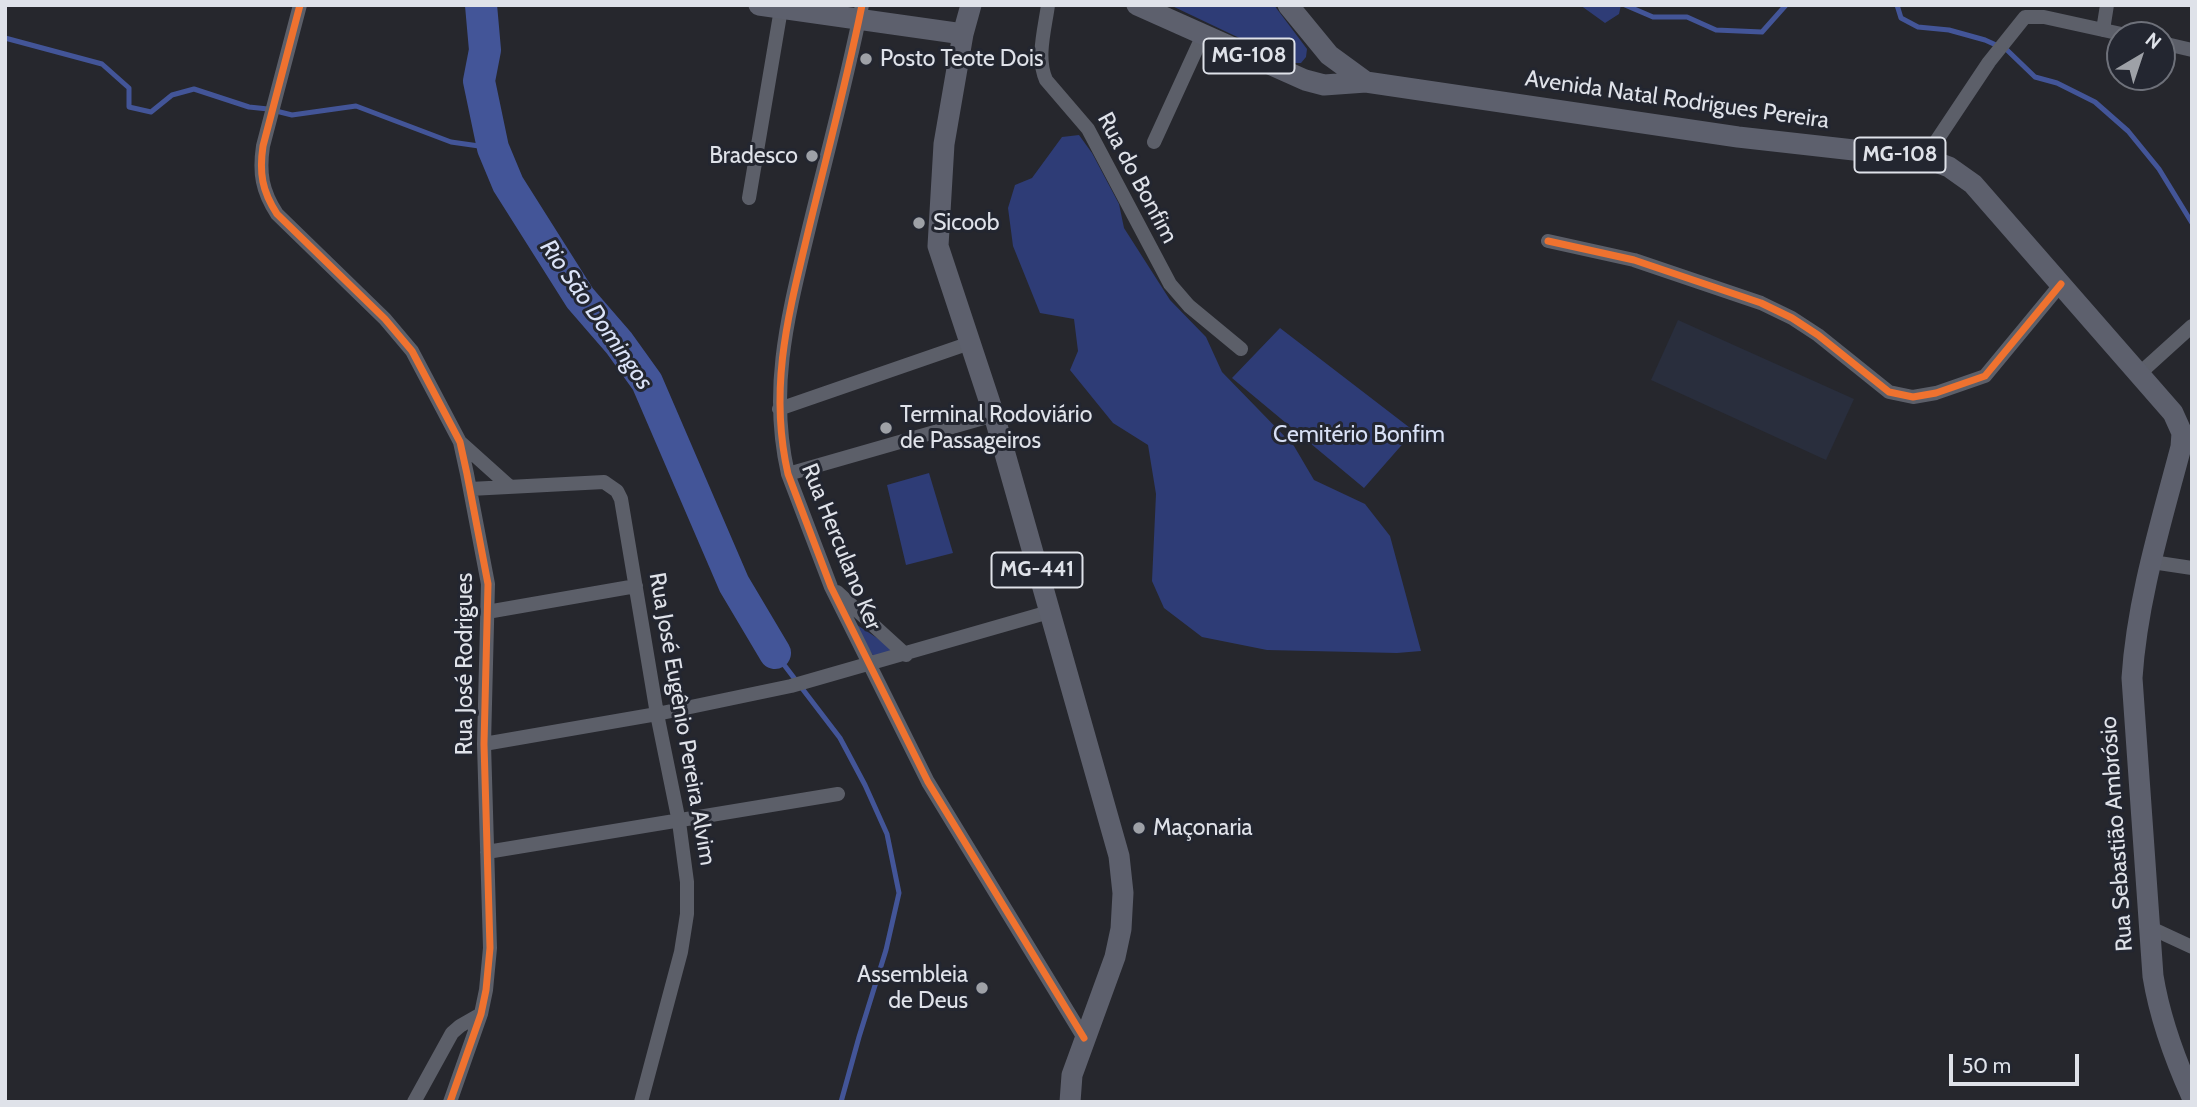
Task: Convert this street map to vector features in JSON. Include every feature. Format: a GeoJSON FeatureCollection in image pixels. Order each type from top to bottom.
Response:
{"type":"FeatureCollection","features":[{"type":"Feature","properties":{"kind":"main road"},"geometry":{"type":"LineString","coordinates":[[759,5],[781,9],[861,12],[963,34],[971,5]]}},
{"type":"Feature","properties":{"kind":"main road","name":"Avenida Natal Rodrigues Pereira"},"geometry":{"type":"LineString","coordinates":[[1137,5],[1268,64],[1324,85],[1366,82],[1738,137],[1925,158],[1949,167],[1973,184],[2139,374],[2187,435],[2181,447],[2152,562]]}},
{"type":"Feature","properties":{"kind":"main road","name":"MG-108"},"geometry":{"type":"LineString","coordinates":[[1288,5],[1329,55],[1366,82]]}},
{"type":"Feature","properties":{"kind":"main road","name":"MG-441"},"geometry":{"type":"LineString","coordinates":[[963,34],[944,144],[937,236],[941,257],[994,415],[1119,856],[1123,893],[1121,929],[1115,957],[1072,1075],[1070,1102]]}},
{"type":"Feature","properties":{"kind":"main road","name":"MG-108"},"geometry":{"type":"LineString","coordinates":[[1324,85],[1329,55]]}},
{"type":"Feature","properties":{"kind":"main road","name":"Rua Sebastião Ambrósio"},"geometry":{"type":"LineString","coordinates":[[2152,562],[2135,640],[2132,678],[2151,928],[2152,976],[2158,1008],[2171,1050],[2192,1097]]}},
{"type":"Feature","properties":{"kind":"street","name":"Rua José Rodrigues"},"geometry":{"type":"LineString","coordinates":[[300,5],[260,166],[262,184],[267,199],[288,225],[399,334],[412,351],[460,442],[488,584],[484,744],[490,948],[481,1014],[450,1102]]}},
{"type":"Feature","properties":{"kind":"street","name":"Rua do Bonfim"},"geometry":{"type":"LineString","coordinates":[[1048,5],[1042,61],[1046,80],[1087,129],[1170,284],[1189,306],[1241,349]]}},
{"type":"Feature","properties":{"kind":"street"},"geometry":{"type":"LineString","coordinates":[[2103,30],[2107,5]]}},
{"type":"Feature","properties":{"kind":"street"},"geometry":{"type":"LineString","coordinates":[[749,198],[781,9]]}},
{"type":"Feature","properties":{"kind":"street","name":"Rua Herculano Ker"},"geometry":{"type":"LineString","coordinates":[[861,12],[787,320],[779,409],[788,474],[831,587],[928,782],[1084,1038]]}},
{"type":"Feature","properties":{"kind":"street"},"geometry":{"type":"LineString","coordinates":[[1925,158],[1989,62],[2020,21],[2033,16],[2106,31]]}},
{"type":"Feature","properties":{"kind":"street"},"geometry":{"type":"LineString","coordinates":[[1154,142],[1203,34]]}},
{"type":"Feature","properties":{"kind":"street"},"geometry":{"type":"LineString","coordinates":[[1548,241],[1634,260],[1760,303],[1792,318],[1818,335],[1889,392],[1913,397],[1936,393],[1985,376],[2061,284]]}},
{"type":"Feature","properties":{"kind":"street"},"geometry":{"type":"LineString","coordinates":[[2139,374],[2192,326]]}},
{"type":"Feature","properties":{"kind":"street"},"geometry":{"type":"LineString","coordinates":[[779,409],[970,343]]}},
{"type":"Feature","properties":{"kind":"street"},"geometry":{"type":"LineString","coordinates":[[788,474],[994,415]]}},
{"type":"Feature","properties":{"kind":"street","name":"Rua José Rodrigues"},"geometry":{"type":"LineString","coordinates":[[460,442],[509,486]]}},
{"type":"Feature","properties":{"kind":"street","name":"Rua José Eugênio Pereira Alvim"},"geometry":{"type":"LineString","coordinates":[[470,489],[604,482],[612,486],[621,499],[657,714],[679,822],[687,882],[687,914],[681,952],[641,1102]]}},
{"type":"Feature","properties":{"kind":"street"},"geometry":{"type":"LineString","coordinates":[[2152,562],[2192,568]]}},
{"type":"Feature","properties":{"kind":"street"},"geometry":{"type":"LineString","coordinates":[[487,612],[636,586]]}},
{"type":"Feature","properties":{"kind":"street"},"geometry":{"type":"LineString","coordinates":[[831,587],[906,655]]}},
{"type":"Feature","properties":{"kind":"street"},"geometry":{"type":"LineString","coordinates":[[484,744],[657,714],[791,686],[1049,612]]}},
{"type":"Feature","properties":{"kind":"street"},"geometry":{"type":"LineString","coordinates":[[487,852],[838,794]]}},
{"type":"Feature","properties":{"kind":"street"},"geometry":{"type":"LineString","coordinates":[[2151,928],[2192,947]]}},
{"type":"Feature","properties":{"kind":"street"},"geometry":{"type":"LineString","coordinates":[[414,1102],[453,1033],[481,1014]]}},
{"type":"Feature","properties":{"kind":"street"},"geometry":{"type":"LineString","coordinates":[[2171,1050],[2192,1060]]}},
{"type":"Feature","properties":{"kind":"shaded area"},"geometry":{"type":"Polygon","coordinates":[[[1678,320],[1854,399],[1826,460],[1651,380],[1678,320]]]}},
{"type":"Feature","properties":{"kind":"green space"},"geometry":{"type":"Polygon","coordinates":[[[1170,5],[1274,5],[1307,49],[1306,57],[1301,63],[1292,63],[1170,5]]]}},
{"type":"Feature","properties":{"kind":"green space"},"geometry":{"type":"Polygon","coordinates":[[[1580,5],[1621,5],[1619,14],[1605,23],[1580,5]]]}},
{"type":"Feature","properties":{"kind":"green space"},"geometry":{"type":"Polygon","coordinates":[[[1079,135],[1092,153],[1119,204],[1124,228],[1170,300],[1206,337],[1222,372],[1294,446],[1314,480],[1365,504],[1390,536],[1421,651],[1397,653],[1267,650],[1202,637],[1164,608],[1152,581],[1156,494],[1148,445],[1113,423],[1070,370],[1078,351],[1074,319],[1040,313],[1013,246],[1008,208],[1015,185],[1032,178],[1062,137],[1079,135]]]}},
{"type":"Feature","properties":{"kind":"green space","name":"Cemitério Bonfim"},"geometry":{"type":"Polygon","coordinates":[[[1280,328],[1414,431],[1364,488],[1232,378],[1280,328]]]}},
{"type":"Feature","properties":{"kind":"green space"},"geometry":{"type":"Polygon","coordinates":[[[929,473],[953,553],[906,565],[887,485],[929,473]]]}},
{"type":"Feature","properties":{"kind":"green space"},"geometry":{"type":"Polygon","coordinates":[[[851,621],[897,651],[874,657],[851,621]]]}},
{"type":"Feature","properties":{"kind":"waterway","name":"Rio São Domingos"},"geometry":{"type":"LineString","coordinates":[[481,5],[485,50],[479,81],[493,148],[508,184],[580,298],[619,343],[647,382],[734,584],[775,653]]}},
{"type":"Feature","properties":{"kind":"waterway"},"geometry":{"type":"LineString","coordinates":[[1625,5],[1653,17],[1687,17],[1716,30],[1762,32],[1786,5]]}},
{"type":"Feature","properties":{"kind":"waterway"},"geometry":{"type":"LineString","coordinates":[[1897,5],[1901,18],[1918,27],[1949,30],[1985,40],[2007,50],[2035,77],[2057,83],[2095,102],[2128,131],[2159,169],[2192,223]]}},
{"type":"Feature","properties":{"kind":"waterway"},"geometry":{"type":"LineString","coordinates":[[5,38],[102,64],[129,88],[129,107],[151,112],[172,95],[194,89],[249,107],[292,115],[356,106],[451,142],[493,148]]}},
{"type":"Feature","properties":{"kind":"waterway"},"geometry":{"type":"LineString","coordinates":[[775,653],[840,738],[865,785],[887,834],[899,893],[886,950],[841,1102]]}},
{"type":"Feature","properties":{"kind":"cycle path"},"geometry":{"type":"LineString","coordinates":[[300,5],[263,146],[261,165],[265,189],[277,214],[385,319],[412,351],[460,442],[488,584],[484,744],[490,948],[481,1014],[450,1102]]}},
{"type":"Feature","properties":{"kind":"cycle path"},"geometry":{"type":"LineString","coordinates":[[862,5],[794,290],[783,350],[780,411],[788,474],[831,587],[928,782],[1084,1038]]}},
{"type":"Feature","properties":{"kind":"cycle path"},"geometry":{"type":"LineString","coordinates":[[1548,241],[1634,260],[1761,303],[1818,335],[1889,392],[1913,397],[1936,393],[1985,376],[2061,284]]}},
{"type":"Feature","properties":{"kind":"place","name":"Posto Teote Dois"},"geometry":{"type":"Point","coordinates":[866,59]}},
{"type":"Feature","properties":{"kind":"place","name":"Bradesco"},"geometry":{"type":"Point","coordinates":[812,156]}},
{"type":"Feature","properties":{"kind":"place","name":"Sicoob"},"geometry":{"type":"Point","coordinates":[919,223]}},
{"type":"Feature","properties":{"kind":"place","name":"Terminal Rodoviário de Passageiros"},"geometry":{"type":"Point","coordinates":[886,428]}},
{"type":"Feature","properties":{"kind":"place","name":"Maçonaria"},"geometry":{"type":"Point","coordinates":[1139,828]}},
{"type":"Feature","properties":{"kind":"place","name":"Assembleia de Deus"},"geometry":{"type":"Point","coordinates":[982,988]}}]}
